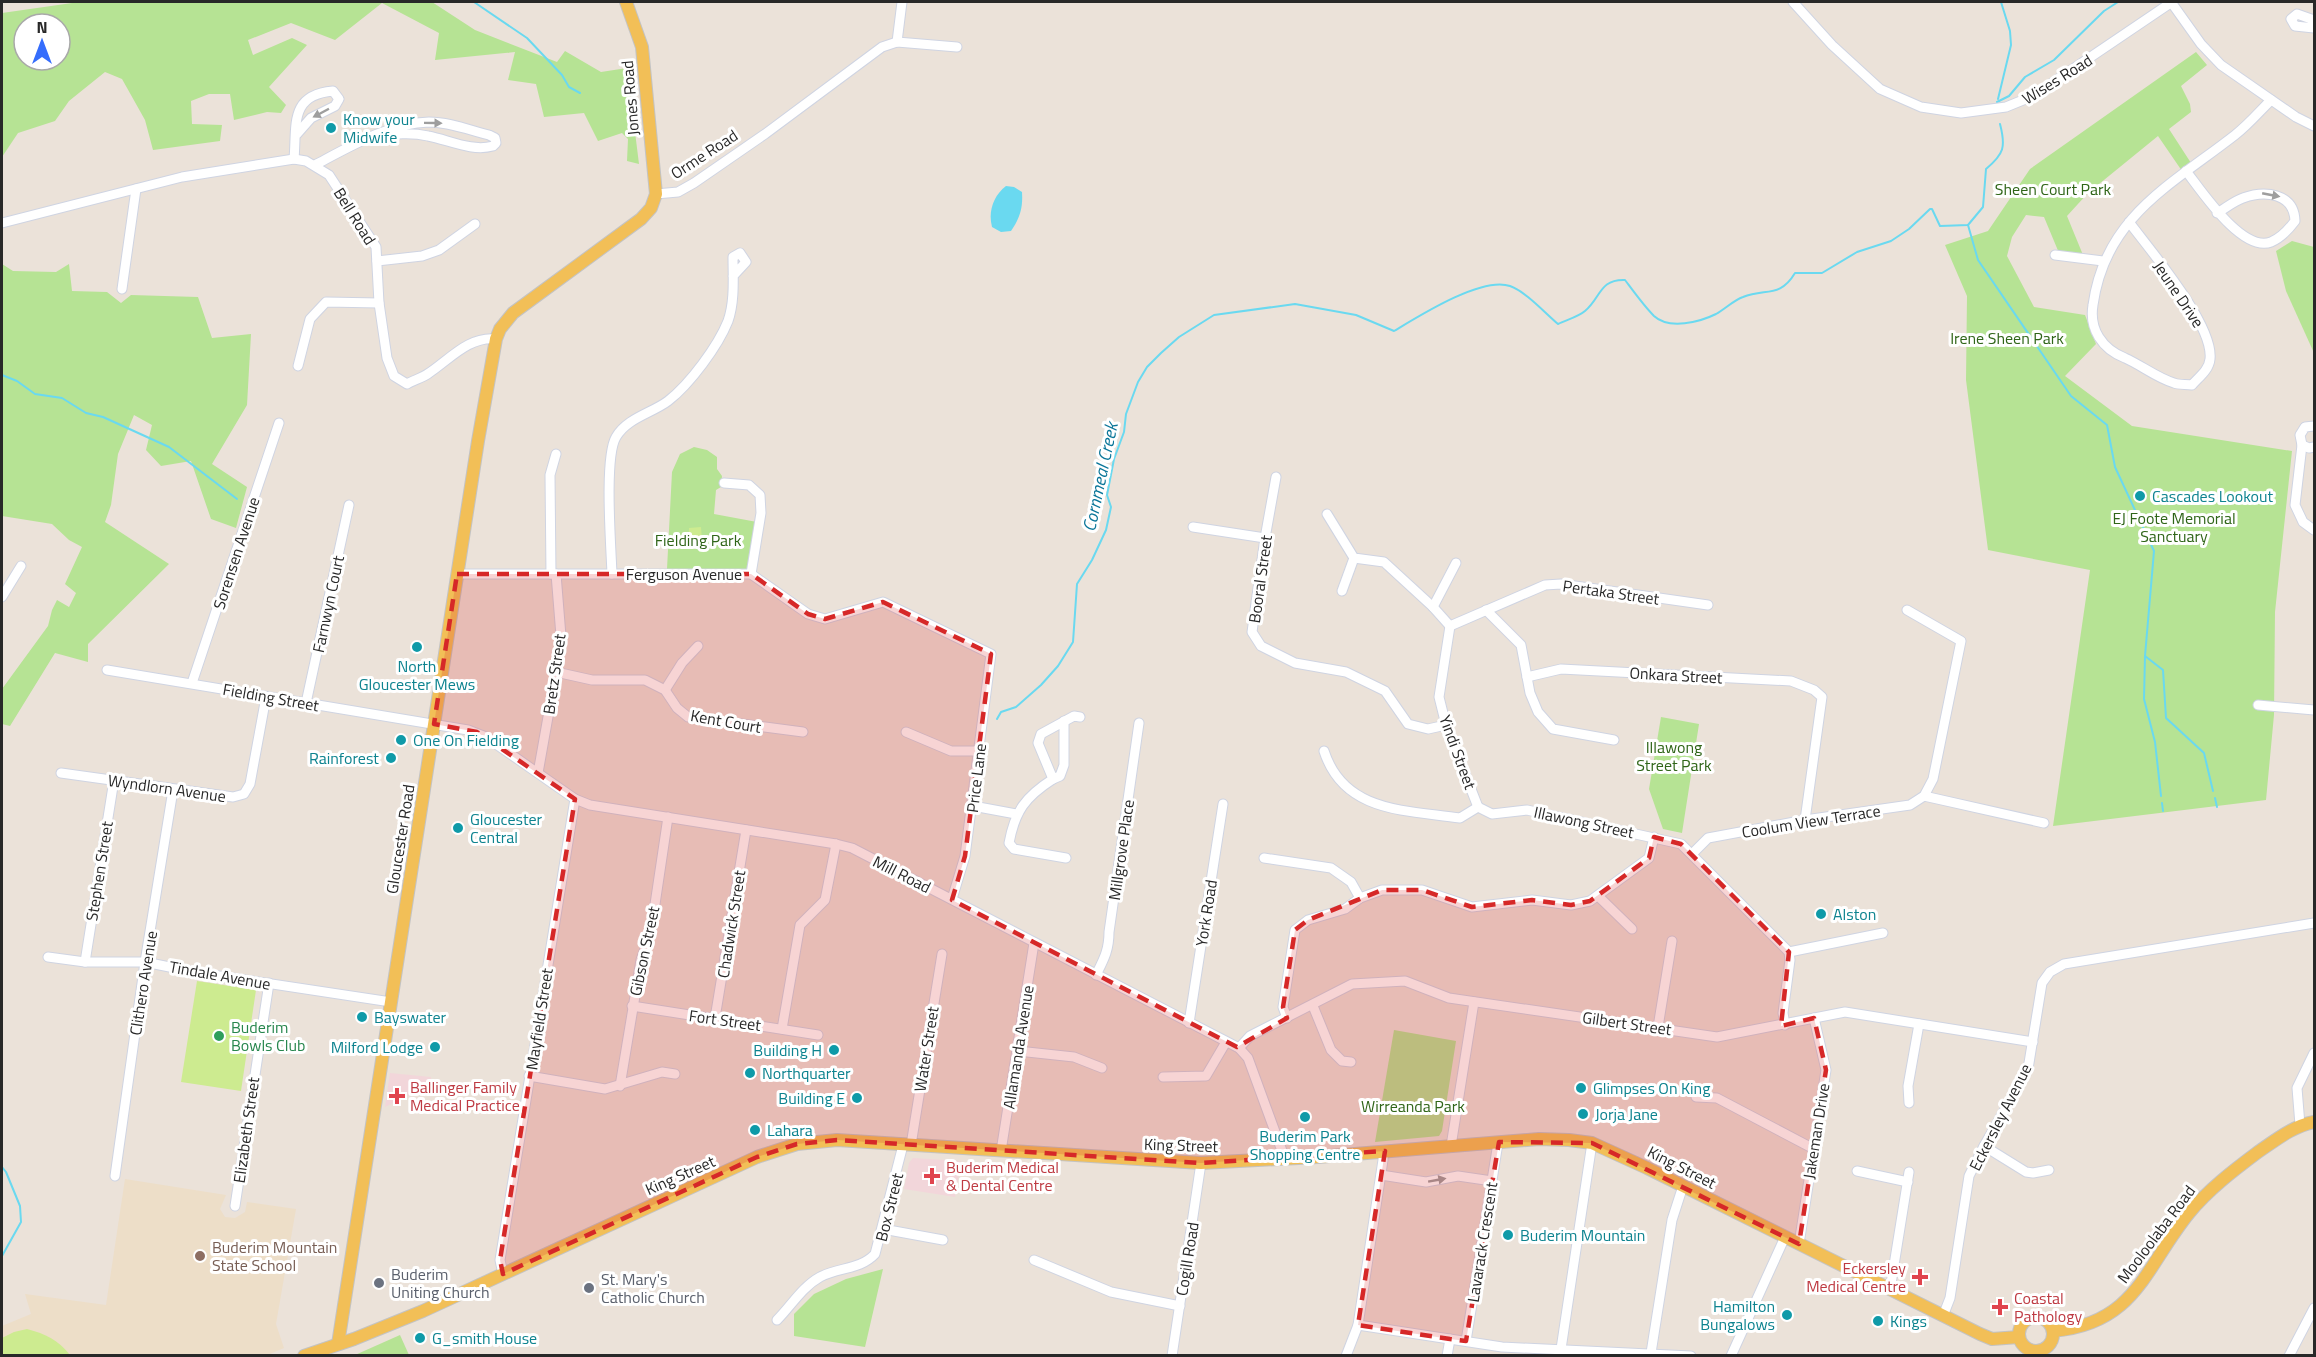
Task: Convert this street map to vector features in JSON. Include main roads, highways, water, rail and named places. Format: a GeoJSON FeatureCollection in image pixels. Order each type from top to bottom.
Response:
{"type":"FeatureCollection","features":[{"type":"Feature","properties":{"kind":"main road","name":"Jones Road"},"geometry":{"type":"LineString","coordinates":[[626,2],[642,47],[656,194]]}},
{"type":"Feature","properties":{"kind":"main road","name":"Orme Road"},"geometry":{"type":"LineString","coordinates":[[495,339],[513,313],[641,219],[651,208],[656,194]]}},
{"type":"Feature","properties":{"kind":"main road","name":"Gloucester Road"},"geometry":{"type":"LineString","coordinates":[[337,1350],[495,339]]}},
{"type":"Feature","properties":{"kind":"main road","name":"Mooloolaba Road"},"geometry":{"type":"LineString","coordinates":[[2053,1331],[2078,1328],[2102,1318],[2123,1303],[2142,1283],[2193,1208],[2227,1176],[2277,1139],[2300,1125],[2314,1122]]}},
{"type":"Feature","properties":{"kind":"main road","name":"Mooloolaba Road"},"geometry":{"type":"LineString","coordinates":[[2277,1139],[2314,1128]]}},
{"type":"Feature","properties":{"kind":"main road","name":"King Street"},"geometry":{"type":"LineString","coordinates":[[304,1356],[337,1350],[782,1148],[837,1140],[1201,1163],[1286,1159],[1539,1139],[1592,1143],[1992,1339],[2019,1337]]}},
{"type":"Feature","properties":{"kind":"main road"},"geometry":{"type":"LineString","coordinates":[[2033,1317],[2043,1318],[2053,1331],[2050,1344],[2038,1353],[2024,1347],[2019,1337],[2023,1322],[2033,1317]]}},
{"type":"Feature","properties":{"kind":"water"},"geometry":{"type":"Polygon","coordinates":[[[1006,186],[1014,187],[1022,192],[1022,203],[1019,217],[1011,231],[1001,232],[992,227],[991,210],[995,199],[1006,186]]]}},
{"type":"Feature","properties":{"kind":"waterway"},"geometry":{"type":"LineString","coordinates":[[474,2],[527,38],[562,75],[569,87],[580,93]]}},
{"type":"Feature","properties":{"kind":"waterway"},"geometry":{"type":"LineString","coordinates":[[1998,99],[2011,45],[2010,31],[2001,2]]}},
{"type":"Feature","properties":{"kind":"waterway","name":"Cornmeal Creek"},"geometry":{"type":"LineString","coordinates":[[1997,102],[2009,96],[2025,77],[2054,60],[2104,11],[2118,2]]}},
{"type":"Feature","properties":{"kind":"waterway","name":"Cornmeal Creek"},"geometry":{"type":"LineString","coordinates":[[997,719],[1001,712],[1016,707],[1041,685],[1058,666],[1073,642],[1077,584],[1092,560],[1106,530],[1111,507],[1107,495],[1114,459],[1124,432],[1126,414],[1138,382],[1147,367],[1179,337],[1214,315],[1295,304],[1356,315],[1394,331],[1451,299],[1498,284],[1510,286],[1522,292],[1558,324],[1585,311],[1605,286],[1625,280],[1647,308],[1660,320],[1676,324],[1702,320],[1743,297],[1784,286],[1795,273],[1822,273],[1857,252],[1891,241],[1909,229],[1930,209],[1940,226],[1968,225],[1983,207],[1986,169],[1997,159],[2002,150],[2003,139],[2000,124]]}},
{"type":"Feature","properties":{"kind":"waterway"},"geometry":{"type":"LineString","coordinates":[[1968,225],[1978,260],[2071,396],[2107,425],[2115,467],[2154,551],[2145,656],[2144,699],[2155,742],[2161,796]]}},
{"type":"Feature","properties":{"kind":"waterway"},"geometry":{"type":"LineString","coordinates":[[2,375],[17,381],[35,394],[62,398],[86,413],[103,417],[169,447],[237,499]]}},
{"type":"Feature","properties":{"kind":"waterway"},"geometry":{"type":"LineString","coordinates":[[2145,656],[2163,670],[2166,718],[2204,753],[2213,791]]}},
{"type":"Feature","properties":{"kind":"waterway"},"geometry":{"type":"LineString","coordinates":[[2215,798],[2217,807]]}},
{"type":"Feature","properties":{"kind":"waterway"},"geometry":{"type":"LineString","coordinates":[[2162,803],[2163,811]]}},
{"type":"Feature","properties":{"kind":"waterway"},"geometry":{"type":"LineString","coordinates":[[2,1167],[20,1206],[21,1222],[2,1256]]}},
{"type":"Feature","properties":{"kind":"place","name":"Know your Midwife"},"geometry":{"type":"Point","coordinates":[331,128]}},
{"type":"Feature","properties":{"kind":"place","name":"Cascades Lookout"},"geometry":{"type":"Point","coordinates":[2140,496]}},
{"type":"Feature","properties":{"kind":"place","name":"North Gloucester Mews"},"geometry":{"type":"Point","coordinates":[417,647]}},
{"type":"Feature","properties":{"kind":"place","name":"One On Fielding"},"geometry":{"type":"Point","coordinates":[401,740]}},
{"type":"Feature","properties":{"kind":"place","name":"Rainforest"},"geometry":{"type":"Point","coordinates":[391,758]}},
{"type":"Feature","properties":{"kind":"place","name":"Gloucester Central"},"geometry":{"type":"Point","coordinates":[458,828]}},
{"type":"Feature","properties":{"kind":"place","name":"Alston"},"geometry":{"type":"Point","coordinates":[1821,914]}},
{"type":"Feature","properties":{"kind":"place","name":"Bayswater"},"geometry":{"type":"Point","coordinates":[362,1017]}},
{"type":"Feature","properties":{"kind":"place","name":"Buderim Bowls Club"},"geometry":{"type":"Point","coordinates":[219,1036]}},
{"type":"Feature","properties":{"kind":"place","name":"Milford Lodge"},"geometry":{"type":"Point","coordinates":[435,1047]}},
{"type":"Feature","properties":{"kind":"place","name":"Building H"},"geometry":{"type":"Point","coordinates":[834,1050]}},
{"type":"Feature","properties":{"kind":"place","name":"Northquarter"},"geometry":{"type":"Point","coordinates":[750,1073]}},
{"type":"Feature","properties":{"kind":"place","name":"Glimpses On King"},"geometry":{"type":"Point","coordinates":[1581,1088]}},
{"type":"Feature","properties":{"kind":"place","name":"Ballinger Family Medical Practice"},"geometry":{"type":"Point","coordinates":[397,1096]}},
{"type":"Feature","properties":{"kind":"place","name":"Building E"},"geometry":{"type":"Point","coordinates":[857,1098]}},
{"type":"Feature","properties":{"kind":"place","name":"Jorja Jane"},"geometry":{"type":"Point","coordinates":[1583,1114]}},
{"type":"Feature","properties":{"kind":"place","name":"Buderim Park Shopping Centre"},"geometry":{"type":"Point","coordinates":[1305,1117]}},
{"type":"Feature","properties":{"kind":"place","name":"Lahara"},"geometry":{"type":"Point","coordinates":[755,1130]}},
{"type":"Feature","properties":{"kind":"place","name":"Buderim Medical & Dental Centre"},"geometry":{"type":"Point","coordinates":[932,1176]}},
{"type":"Feature","properties":{"kind":"place","name":"Buderim Mountain"},"geometry":{"type":"Point","coordinates":[1508,1235]}},
{"type":"Feature","properties":{"kind":"place","name":"Buderim Mountain State School"},"geometry":{"type":"Point","coordinates":[200,1256]}},
{"type":"Feature","properties":{"kind":"place","name":"Eckersley Medical Centre"},"geometry":{"type":"Point","coordinates":[1920,1277]}},
{"type":"Feature","properties":{"kind":"place","name":"Buderim Uniting Church"},"geometry":{"type":"Point","coordinates":[379,1283]}},
{"type":"Feature","properties":{"kind":"place","name":"St. Mary's Catholic Church"},"geometry":{"type":"Point","coordinates":[589,1288]}},
{"type":"Feature","properties":{"kind":"place","name":"Coastal Pathology"},"geometry":{"type":"Point","coordinates":[2000,1307]}},
{"type":"Feature","properties":{"kind":"place","name":"Hamilton Bungalows"},"geometry":{"type":"Point","coordinates":[1787,1315]}},
{"type":"Feature","properties":{"kind":"place","name":"Kings"},"geometry":{"type":"Point","coordinates":[1878,1321]}},
{"type":"Feature","properties":{"kind":"place","name":"G_smith House"},"geometry":{"type":"Point","coordinates":[420,1338]}},
{"type":"Feature","properties":{"kind":"park label","name":"Sheen Court Park"},"geometry":{"type":"Point","coordinates":[2053,189]}},
{"type":"Feature","properties":{"kind":"park label","name":"Irene Sheen Park"},"geometry":{"type":"Point","coordinates":[2007,338]}},
{"type":"Feature","properties":{"kind":"park label","name":"EJ Foote Memorial Sanctuary"},"geometry":{"type":"Point","coordinates":[2174,527]}},
{"type":"Feature","properties":{"kind":"park label","name":"Fielding Park"},"geometry":{"type":"Point","coordinates":[698,540]}},
{"type":"Feature","properties":{"kind":"park label","name":"Illawong Street Park"},"geometry":{"type":"Point","coordinates":[1674,756]}},
{"type":"Feature","properties":{"kind":"park label","name":"Wirreanda Park"},"geometry":{"type":"Point","coordinates":[1413,1106]}}]}
